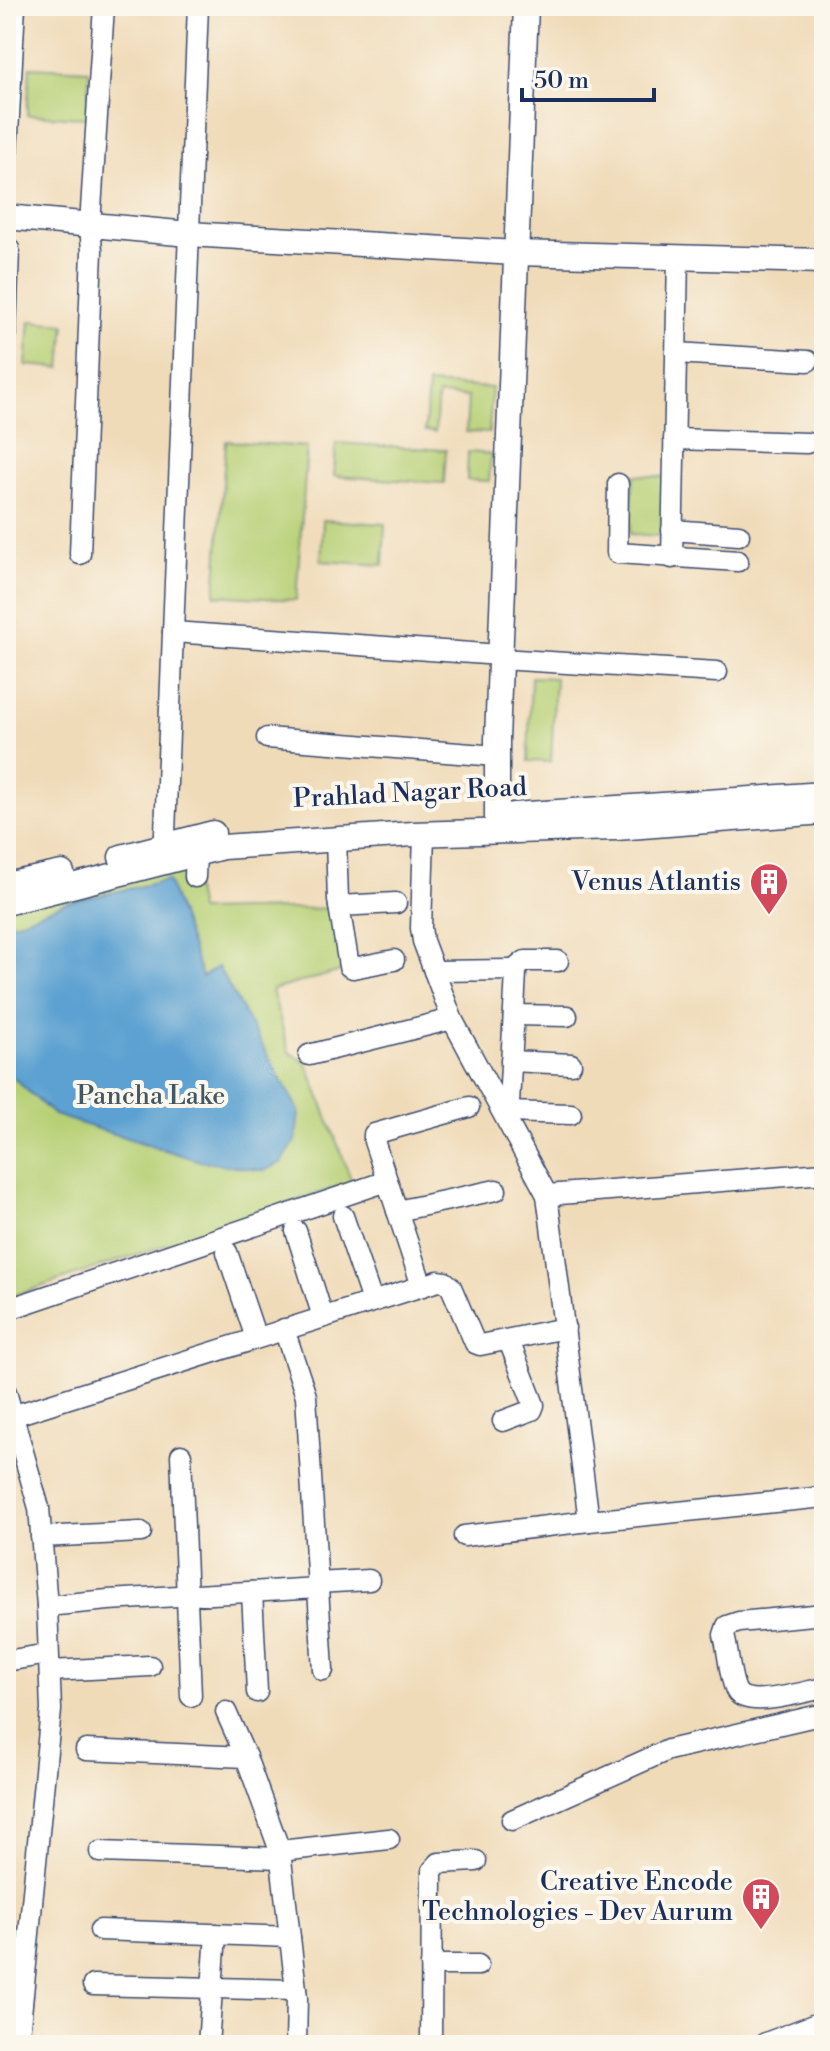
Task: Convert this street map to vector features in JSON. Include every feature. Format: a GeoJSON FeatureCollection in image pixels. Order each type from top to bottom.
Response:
{"type":"FeatureCollection","features":[{"type":"Feature","properties":{"kind":"street"},"geometry":{"type":"LineString","coordinates":[[6,170],[15,6]]}},
{"type":"Feature","properties":{"kind":"street"},"geometry":{"type":"LineString","coordinates":[[80,554],[92,251],[90,225],[104,6]]}},
{"type":"Feature","properties":{"kind":"street"},"geometry":{"type":"LineString","coordinates":[[164,853],[198,6]]}},
{"type":"Feature","properties":{"kind":"street"},"geometry":{"type":"LineString","coordinates":[[497,824],[500,657],[526,6]]}},
{"type":"Feature","properties":{"kind":"street"},"geometry":{"type":"LineString","coordinates":[[6,217],[189,234],[516,253],[824,261]]}},
{"type":"Feature","properties":{"kind":"street"},"geometry":{"type":"LineString","coordinates":[[6,245],[9,249],[6,332]]}},
{"type":"Feature","properties":{"kind":"street"},"geometry":{"type":"LineString","coordinates":[[672,558],[678,257]]}},
{"type":"Feature","properties":{"kind":"street"},"geometry":{"type":"LineString","coordinates":[[676,353],[808,361]]}},
{"type":"Feature","properties":{"kind":"street"},"geometry":{"type":"LineString","coordinates":[[674,439],[807,443]]}},
{"type":"Feature","properties":{"kind":"street"},"geometry":{"type":"LineString","coordinates":[[618,484],[617,553],[738,561]]}},
{"type":"Feature","properties":{"kind":"street"},"geometry":{"type":"LineString","coordinates":[[672,530],[739,535]]}},
{"type":"Feature","properties":{"kind":"street"},"geometry":{"type":"LineString","coordinates":[[173,632],[717,672]]}},
{"type":"Feature","properties":{"kind":"street"},"geometry":{"type":"LineString","coordinates":[[267,738],[497,756]]}},
{"type":"Feature","properties":{"kind":"street","name":"Prahlad Nagar Road"},"geometry":{"type":"LineString","coordinates":[[6,885],[164,853],[219,832],[497,824],[824,794]]}},
{"type":"Feature","properties":{"kind":"street"},"geometry":{"type":"LineString","coordinates":[[6,903],[164,853],[196,865],[223,847],[424,834],[497,824],[616,828],[824,812]]}},
{"type":"Feature","properties":{"kind":"street"},"geometry":{"type":"LineString","coordinates":[[424,834],[421,928],[434,971],[452,1019],[508,1117],[547,1195],[589,1521]]}},
{"type":"Feature","properties":{"kind":"street"},"geometry":{"type":"LineString","coordinates":[[336,839],[339,906],[349,966],[353,968],[394,960]]}},
{"type":"Feature","properties":{"kind":"street"},"geometry":{"type":"LineString","coordinates":[[339,906],[396,903]]}},
{"type":"Feature","properties":{"kind":"street"},"geometry":{"type":"LineString","coordinates":[[434,971],[514,970],[525,961],[558,961]]}},
{"type":"Feature","properties":{"kind":"street"},"geometry":{"type":"LineString","coordinates":[[508,1117],[514,970]]}},
{"type":"Feature","properties":{"kind":"street"},"geometry":{"type":"LineString","coordinates":[[514,1015],[567,1016]]}},
{"type":"Feature","properties":{"kind":"street"},"geometry":{"type":"LineString","coordinates":[[309,1055],[452,1019]]}},
{"type":"Feature","properties":{"kind":"street"},"geometry":{"type":"LineString","coordinates":[[511,1061],[571,1064]]}},
{"type":"Feature","properties":{"kind":"street"},"geometry":{"type":"LineString","coordinates":[[422,1286],[374,1134],[469,1107]]}},
{"type":"Feature","properties":{"kind":"street"},"geometry":{"type":"LineString","coordinates":[[508,1117],[571,1114]]}},
{"type":"Feature","properties":{"kind":"street"},"geometry":{"type":"LineString","coordinates":[[547,1195],[824,1173]]}},
{"type":"Feature","properties":{"kind":"street"},"geometry":{"type":"LineString","coordinates":[[6,1310],[387,1181]]}},
{"type":"Feature","properties":{"kind":"street"},"geometry":{"type":"LineString","coordinates":[[397,1211],[496,1190]]}},
{"type":"Feature","properties":{"kind":"street"},"geometry":{"type":"LineString","coordinates":[[343,1216],[372,1301]]}},
{"type":"Feature","properties":{"kind":"street"},"geometry":{"type":"LineString","coordinates":[[296,1231],[323,1317]]}},
{"type":"Feature","properties":{"kind":"street"},"geometry":{"type":"LineString","coordinates":[[227,1252],[256,1338]]}},
{"type":"Feature","properties":{"kind":"street"},"geometry":{"type":"LineString","coordinates":[[10,1417],[438,1281],[451,1287],[475,1343],[487,1346],[565,1328]]}},
{"type":"Feature","properties":{"kind":"street"},"geometry":{"type":"LineString","coordinates":[[284,1329],[306,1396],[323,1670]]}},
{"type":"Feature","properties":{"kind":"street"},"geometry":{"type":"LineString","coordinates":[[503,1421],[532,1410],[534,1405],[509,1341]]}},
{"type":"Feature","properties":{"kind":"street"},"geometry":{"type":"LineString","coordinates":[[6,1392],[10,1417],[39,1508],[47,1606],[43,1664],[51,1710],[16,2045],[6,2044]]}},
{"type":"Feature","properties":{"kind":"street"},"geometry":{"type":"LineString","coordinates":[[181,1455],[191,1696]]}},
{"type":"Feature","properties":{"kind":"street"},"geometry":{"type":"LineString","coordinates":[[464,1536],[824,1497]]}},
{"type":"Feature","properties":{"kind":"street"},"geometry":{"type":"LineString","coordinates":[[41,1537],[141,1532]]}},
{"type":"Feature","properties":{"kind":"street"},"geometry":{"type":"LineString","coordinates":[[47,1606],[252,1592],[369,1580]]}},
{"type":"Feature","properties":{"kind":"street"},"geometry":{"type":"LineString","coordinates":[[252,1592],[257,1692]]}},
{"type":"Feature","properties":{"kind":"street"},"geometry":{"type":"LineString","coordinates":[[824,1614],[739,1622],[727,1626],[724,1635],[737,1691],[746,1700],[824,1688]]}},
{"type":"Feature","properties":{"kind":"street"},"geometry":{"type":"LineString","coordinates":[[6,1661],[150,1666]]}},
{"type":"Feature","properties":{"kind":"street"},"geometry":{"type":"LineString","coordinates":[[226,1712],[281,1854],[296,1990],[296,2045]]}},
{"type":"Feature","properties":{"kind":"street"},"geometry":{"type":"LineString","coordinates":[[512,1820],[668,1750],[824,1714]]}},
{"type":"Feature","properties":{"kind":"street"},"geometry":{"type":"LineString","coordinates":[[86,1750],[246,1757]]}},
{"type":"Feature","properties":{"kind":"street"},"geometry":{"type":"LineString","coordinates":[[100,1852],[281,1854],[389,1839]]}},
{"type":"Feature","properties":{"kind":"street"},"geometry":{"type":"LineString","coordinates":[[431,2045],[432,1871],[439,1863],[476,1861]]}},
{"type":"Feature","properties":{"kind":"street"},"geometry":{"type":"LineString","coordinates":[[100,1930],[290,1937]]}},
{"type":"Feature","properties":{"kind":"street"},"geometry":{"type":"LineString","coordinates":[[208,2045],[216,1934]]}},
{"type":"Feature","properties":{"kind":"street"},"geometry":{"type":"LineString","coordinates":[[431,1965],[478,1965]]}},
{"type":"Feature","properties":{"kind":"street"},"geometry":{"type":"LineString","coordinates":[[93,1985],[296,1990]]}},
{"type":"Feature","properties":{"kind":"street"},"geometry":{"type":"LineString","coordinates":[[766,2045],[824,2023]]}},
{"type":"Feature","properties":{"kind":"green space"},"geometry":{"type":"Polygon","coordinates":[[[30,67],[89,70],[87,118],[27,115],[30,67]]]}},
{"type":"Feature","properties":{"kind":"green space"},"geometry":{"type":"Polygon","coordinates":[[[30,321],[65,324],[61,368],[26,365],[30,321]]]}},
{"type":"Feature","properties":{"kind":"green space"},"geometry":{"type":"Polygon","coordinates":[[[428,384],[492,388],[489,433],[466,432],[468,397],[438,395],[435,432],[425,431],[428,384]]]}},
{"type":"Feature","properties":{"kind":"green space"},"geometry":{"type":"Polygon","coordinates":[[[226,441],[307,447],[296,600],[215,595],[226,441]]]}},
{"type":"Feature","properties":{"kind":"green space"},"geometry":{"type":"Polygon","coordinates":[[[336,443],[446,450],[444,483],[334,476],[336,443]]]}},
{"type":"Feature","properties":{"kind":"green space"},"geometry":{"type":"Polygon","coordinates":[[[468,452],[491,454],[489,481],[467,480],[468,452]]]}},
{"type":"Feature","properties":{"kind":"green space"},"geometry":{"type":"Polygon","coordinates":[[[634,475],[665,477],[661,536],[630,534],[634,475]]]}},
{"type":"Feature","properties":{"kind":"green space"},"geometry":{"type":"Polygon","coordinates":[[[323,520],[385,524],[383,565],[321,561],[323,520]]]}},
{"type":"Feature","properties":{"kind":"green space"},"geometry":{"type":"Polygon","coordinates":[[[531,677],[555,678],[551,762],[528,761],[531,677]]]}},
{"type":"Feature","properties":{"kind":"green space","name":"Pancha Lake"},"geometry":{"type":"Polygon","coordinates":[[[189,858],[199,911],[341,908],[352,968],[272,990],[289,1052],[307,1064],[352,1182],[7,1298],[6,901],[189,858]]]}},
{"type":"Feature","properties":{"kind":"water"},"geometry":{"type":"Polygon","coordinates":[[[168,880],[202,977],[218,967],[299,1111],[296,1140],[282,1162],[264,1171],[200,1161],[54,1115],[6,1071],[6,926],[65,903],[168,880]]]}},
{"type":"Feature","properties":{"kind":"place","name":"Venus Atlantis"},"geometry":{"type":"Point","coordinates":[769,916]}},
{"type":"Feature","properties":{"kind":"place","name":"Creative Encode Technologies - Dev Aurum"},"geometry":{"type":"Point","coordinates":[761,1931]}}]}
